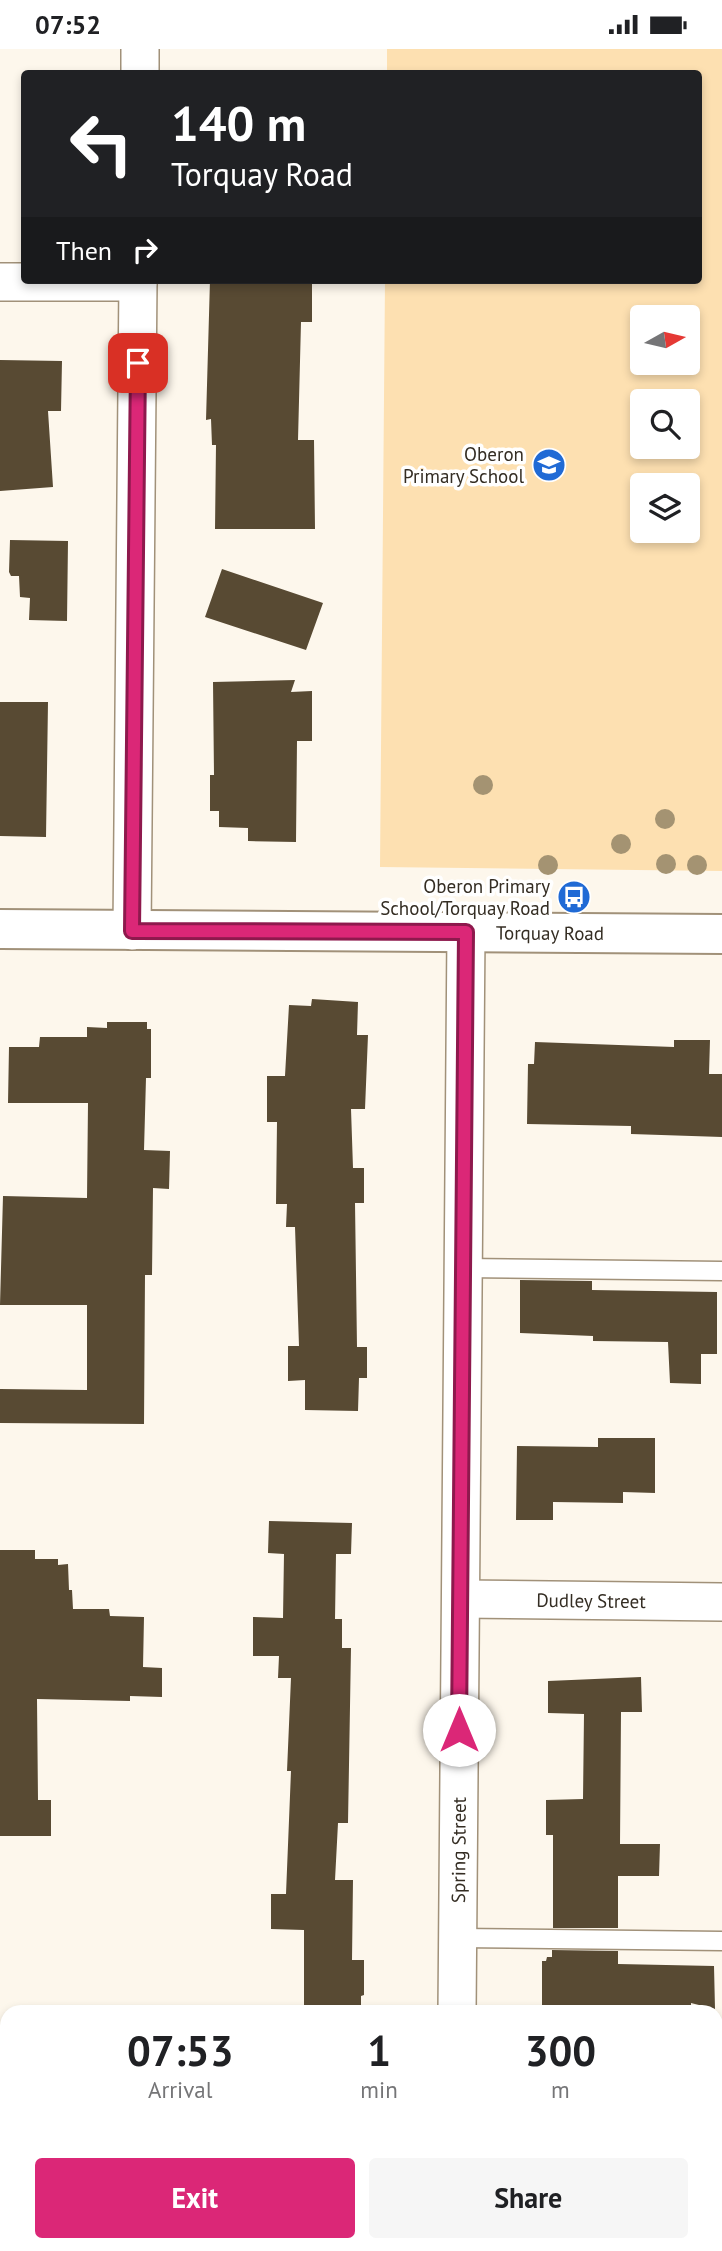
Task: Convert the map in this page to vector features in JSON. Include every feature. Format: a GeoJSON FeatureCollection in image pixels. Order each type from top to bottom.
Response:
{"type":"FeatureCollection","features":[{"type":"Feature","properties":{"kind":"street"},"geometry":{"type":"LineString","coordinates":[[140,49],[140,70]]}},
{"type":"Feature","properties":{"kind":"street"},"geometry":{"type":"LineString","coordinates":[[0,282],[21,282]]}},
{"type":"Feature","properties":{"kind":"street"},"geometry":{"type":"LineString","coordinates":[[132,931],[138,284]]}},
{"type":"Feature","properties":{"kind":"street","name":"Torquay Road"},"geometry":{"type":"LineString","coordinates":[[0,929],[722,934]]}},
{"type":"Feature","properties":{"kind":"street","name":"Spring Street"},"geometry":{"type":"LineString","coordinates":[[457,2005],[466,932]]}},
{"type":"Feature","properties":{"kind":"street","name":"Dudley Street"},"geometry":{"type":"LineString","coordinates":[[461,1599],[722,1602]]}},
{"type":"Feature","properties":{"kind":"lane"},"geometry":{"type":"LineString","coordinates":[[463,1268],[722,1271]]}},
{"type":"Feature","properties":{"kind":"lane"},"geometry":{"type":"LineString","coordinates":[[457,1938],[722,1941]]}},
{"type":"Feature","properties":{"kind":"shaded area","name":"Oberon Primary School"},"geometry":{"type":"Polygon","coordinates":[[[387,49],[722,49],[722,871],[380,867],[385,284],[702,284],[702,70],[387,70],[387,49]]]}},
{"type":"Feature","properties":{"kind":"building"},"geometry":{"type":"Polygon","coordinates":[[[210,284],[312,284],[312,322],[301,322],[298,440],[314,440],[315,529],[215,529],[216,445],[212,445],[211,419],[206,420],[210,284]]]}},
{"type":"Feature","properties":{"kind":"building"},"geometry":{"type":"Polygon","coordinates":[[[0,360],[62,361],[61,411],[48,411],[53,487],[0,491],[0,360]]]}},
{"type":"Feature","properties":{"kind":"building"},"geometry":{"type":"Polygon","coordinates":[[[10,540],[68,541],[67,621],[29,620],[30,598],[20,597],[19,576],[11,576],[9,572],[10,540]]]}},
{"type":"Feature","properties":{"kind":"building"},"geometry":{"type":"Polygon","coordinates":[[[222,569],[323,603],[306,650],[205,617],[222,569]]]}},
{"type":"Feature","properties":{"kind":"building"},"geometry":{"type":"Polygon","coordinates":[[[295,680],[291,692],[312,691],[312,741],[297,741],[296,842],[248,841],[248,828],[219,827],[219,811],[210,811],[210,775],[214,775],[213,682],[295,680]]]}},
{"type":"Feature","properties":{"kind":"building"},"geometry":{"type":"Polygon","coordinates":[[[0,702],[48,702],[46,837],[0,836],[0,702]]]}},
{"type":"Feature","properties":{"kind":"building"},"geometry":{"type":"Polygon","coordinates":[[[312,999],[358,1002],[357,1035],[368,1035],[365,1109],[351,1109],[353,1168],[364,1168],[364,1203],[355,1203],[357,1347],[367,1347],[367,1378],[359,1378],[358,1411],[305,1410],[305,1380],[288,1381],[288,1346],[299,1346],[295,1227],[286,1227],[287,1204],[276,1204],[277,1122],[267,1122],[267,1076],[285,1076],[289,1005],[311,1006],[312,999]]]}},
{"type":"Feature","properties":{"kind":"building"},"geometry":{"type":"Polygon","coordinates":[[[107,1022],[147,1022],[147,1029],[151,1029],[151,1078],[146,1078],[144,1150],[170,1151],[169,1189],[153,1188],[152,1275],[145,1275],[144,1424],[0,1423],[0,1389],[87,1390],[87,1305],[0,1305],[3,1196],[87,1198],[88,1103],[8,1103],[9,1047],[39,1047],[40,1037],[87,1037],[87,1027],[107,1028],[107,1022]]]}},
{"type":"Feature","properties":{"kind":"building"},"geometry":{"type":"Polygon","coordinates":[[[674,1040],[710,1040],[709,1074],[722,1074],[722,1137],[631,1134],[631,1126],[527,1124],[528,1064],[534,1064],[535,1042],[674,1047],[674,1040]]]}},
{"type":"Feature","properties":{"kind":"building"},"geometry":{"type":"Polygon","coordinates":[[[520,1280],[592,1281],[592,1290],[717,1292],[717,1354],[701,1354],[701,1384],[670,1383],[668,1342],[593,1341],[593,1336],[520,1333],[520,1280]]]}},
{"type":"Feature","properties":{"kind":"building"},"geometry":{"type":"Polygon","coordinates":[[[598,1438],[655,1438],[655,1493],[623,1492],[623,1503],[553,1502],[553,1520],[516,1520],[517,1446],[598,1447],[598,1438]]]}},
{"type":"Feature","properties":{"kind":"building"},"geometry":{"type":"Polygon","coordinates":[[[269,1521],[352,1523],[351,1554],[336,1554],[335,1619],[342,1619],[342,1648],[351,1648],[348,1823],[338,1823],[335,1880],[353,1880],[352,1960],[364,1960],[364,1995],[361,1996],[361,2005],[304,2005],[304,1930],[271,1929],[271,1894],[286,1894],[291,1771],[287,1771],[291,1678],[278,1678],[279,1656],[253,1656],[253,1617],[283,1618],[284,1554],[268,1553],[269,1521]]]}},
{"type":"Feature","properties":{"kind":"building"},"geometry":{"type":"Polygon","coordinates":[[[0,1550],[35,1550],[35,1559],[58,1559],[58,1565],[68,1564],[73,1609],[109,1609],[110,1616],[144,1617],[143,1667],[162,1668],[162,1697],[130,1696],[130,1701],[37,1699],[38,1800],[51,1800],[51,1836],[0,1836],[0,1550]]]}},
{"type":"Feature","properties":{"kind":"building"},"geometry":{"type":"Polygon","coordinates":[[[641,1677],[642,1712],[621,1712],[620,1844],[660,1844],[659,1876],[618,1876],[618,1928],[553,1928],[553,1835],[546,1835],[546,1800],[583,1799],[584,1714],[548,1713],[548,1681],[641,1677]]]}},
{"type":"Feature","properties":{"kind":"building"},"geometry":{"type":"Polygon","coordinates":[[[552,1950],[618,1951],[618,1964],[714,1966],[715,2005],[542,2005],[542,1961],[552,1957],[552,1950]]]}},
{"type":"Feature","properties":{"kind":"place","name":"Oberon Primary School"},"geometry":{"type":"Point","coordinates":[549,465]}},
{"type":"Feature","properties":{"kind":"place","name":"Oberon Primary School/Torquay Road"},"geometry":{"type":"Point","coordinates":[574,897]}},
{"type":"Feature","properties":{"kind":"route"},"geometry":{"type":"LineString","coordinates":[[138,363],[132,931],[466,932],[459,1730]]}}]}
